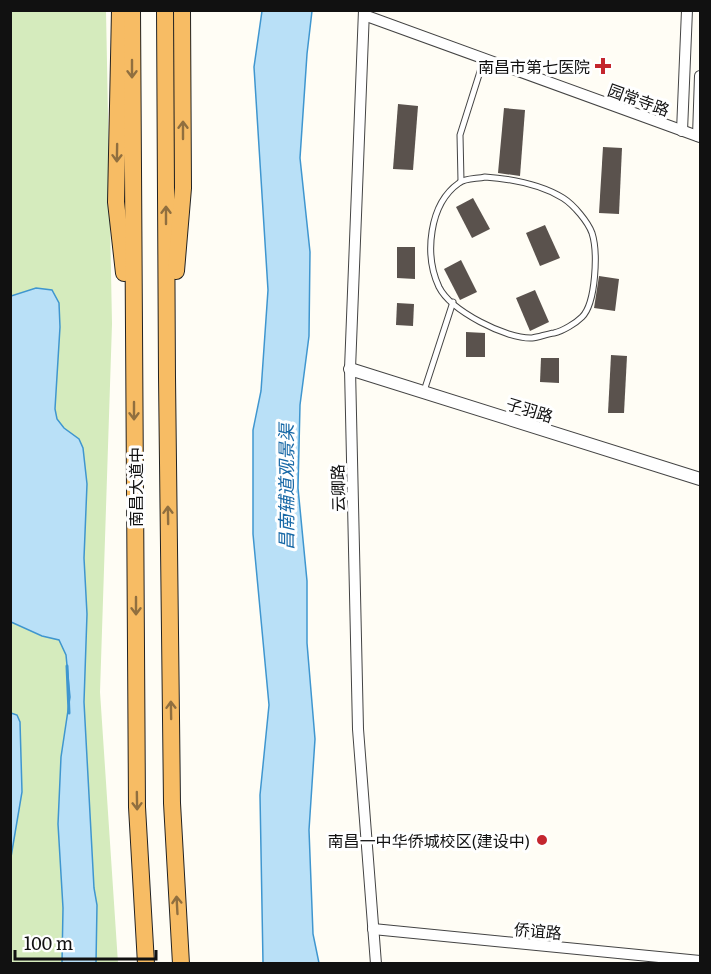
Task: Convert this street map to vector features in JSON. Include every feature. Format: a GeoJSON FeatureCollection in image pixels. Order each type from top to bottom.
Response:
{"type":"FeatureCollection","features":[{"type":"Feature","properties":{"kind":"highway"},"geometry":{"type":"LineString","coordinates":[[120,10],[116,202],[134,369]]}},
{"type":"Feature","properties":{"kind":"highway","name":"南昌大道中"},"geometry":{"type":"LineString","coordinates":[[132,10],[137,807],[146,963]]}},
{"type":"Feature","properties":{"kind":"highway","name":"南昌大道中"},"geometry":{"type":"LineString","coordinates":[[165,10],[166,377],[172,803],[181,963]]}},
{"type":"Feature","properties":{"kind":"highway"},"geometry":{"type":"LineString","coordinates":[[166,377],[183,188],[182,10]]}},
{"type":"Feature","properties":{"kind":"street"},"geometry":{"type":"LineString","coordinates":[[682,131],[687,10]]}},
{"type":"Feature","properties":{"kind":"street","name":"园常寺路"},"geometry":{"type":"LineString","coordinates":[[364,13],[699,137]]}},
{"type":"Feature","properties":{"kind":"street","name":"云卿路"},"geometry":{"type":"LineString","coordinates":[[364,13],[350,369],[358,729],[376,963]]}},
{"type":"Feature","properties":{"kind":"street"},"geometry":{"type":"LineString","coordinates":[[699,137],[700,76]]}},
{"type":"Feature","properties":{"kind":"street","name":"子羽路"},"geometry":{"type":"LineString","coordinates":[[350,369],[700,479]]}},
{"type":"Feature","properties":{"kind":"street","name":"侨谊路"},"geometry":{"type":"LineString","coordinates":[[373,929],[700,961]]}},
{"type":"Feature","properties":{"kind":"lane"},"geometry":{"type":"LineString","coordinates":[[460,181],[460,135],[484,59]]}},
{"type":"Feature","properties":{"kind":"lane"},"geometry":{"type":"LineString","coordinates":[[485,177],[534,184],[565,199],[583,218],[592,233],[596,264],[591,298],[583,316],[559,332],[531,338],[496,330],[473,318],[453,302],[440,288],[433,262],[432,229],[442,198],[460,181],[485,177]]}},
{"type":"Feature","properties":{"kind":"lane"},"geometry":{"type":"LineString","coordinates":[[423,392],[453,302]]}},
{"type":"Feature","properties":{"kind":"green space"},"geometry":{"type":"Polygon","coordinates":[[[10,11],[106,11],[112,324],[100,692],[118,963],[11,963],[10,11]]]}},
{"type":"Feature","properties":{"kind":"water","name":"昌南辅道观景渠"},"geometry":{"type":"Polygon","coordinates":[[[262,11],[312,11],[300,158],[310,252],[309,336],[300,405],[298,488],[307,581],[307,643],[315,739],[309,830],[313,934],[319,963],[263,963],[260,795],[269,705],[253,534],[253,430],[261,391],[268,290],[254,67],[262,11]]]}},
{"type":"Feature","properties":{"kind":"water"},"geometry":{"type":"Polygon","coordinates":[[[36,288],[52,290],[59,303],[60,327],[55,409],[57,419],[64,428],[79,439],[83,448],[87,484],[84,558],[87,614],[84,702],[94,888],[97,905],[96,963],[62,963],[63,908],[58,824],[61,757],[70,697],[66,655],[59,640],[42,636],[11,622],[11,296],[36,288]]]}},
{"type":"Feature","properties":{"kind":"water"},"geometry":{"type":"Polygon","coordinates":[[[11,713],[17,715],[20,722],[22,792],[11,857],[11,713]]]}},
{"type":"Feature","properties":{"kind":"building"},"geometry":{"type":"Polygon","coordinates":[[[398,104],[418,106],[413,170],[393,169],[398,104]]]}},
{"type":"Feature","properties":{"kind":"building"},"geometry":{"type":"Polygon","coordinates":[[[504,108],[525,110],[520,176],[498,173],[504,108]]]}},
{"type":"Feature","properties":{"kind":"building"},"geometry":{"type":"Polygon","coordinates":[[[603,147],[622,148],[619,214],[599,213],[603,147]]]}},
{"type":"Feature","properties":{"kind":"building"},"geometry":{"type":"Polygon","coordinates":[[[473,198],[490,229],[472,238],[456,207],[473,198]]]}},
{"type":"Feature","properties":{"kind":"building"},"geometry":{"type":"Polygon","coordinates":[[[545,225],[560,258],[540,266],[526,233],[545,225]]]}},
{"type":"Feature","properties":{"kind":"building"},"geometry":{"type":"Polygon","coordinates":[[[397,247],[415,247],[415,279],[397,278],[397,247]]]}},
{"type":"Feature","properties":{"kind":"building"},"geometry":{"type":"Polygon","coordinates":[[[461,260],[477,292],[460,300],[444,269],[461,260]]]}},
{"type":"Feature","properties":{"kind":"building"},"geometry":{"type":"Polygon","coordinates":[[[599,276],[619,279],[615,311],[594,308],[599,276]]]}},
{"type":"Feature","properties":{"kind":"building"},"geometry":{"type":"Polygon","coordinates":[[[535,290],[549,322],[530,331],[516,298],[535,290]]]}},
{"type":"Feature","properties":{"kind":"building"},"geometry":{"type":"Polygon","coordinates":[[[397,303],[414,304],[413,326],[396,325],[397,303]]]}},
{"type":"Feature","properties":{"kind":"building"},"geometry":{"type":"Polygon","coordinates":[[[466,332],[485,333],[485,357],[466,357],[466,332]]]}},
{"type":"Feature","properties":{"kind":"building"},"geometry":{"type":"Polygon","coordinates":[[[611,355],[627,356],[624,413],[608,413],[611,355]]]}},
{"type":"Feature","properties":{"kind":"building"},"geometry":{"type":"Polygon","coordinates":[[[541,358],[559,358],[559,383],[540,382],[541,358]]]}},
{"type":"Feature","properties":{"kind":"waterway"},"geometry":{"type":"LineString","coordinates":[[67,666],[69,713]]}},
{"type":"Feature","properties":{"kind":"place","name":"南昌市第七医院"},"geometry":{"type":"Point","coordinates":[603,66]}},
{"type":"Feature","properties":{"kind":"place","name":"南昌一中华侨城校区(建设中)"},"geometry":{"type":"Point","coordinates":[542,840]}}]}
